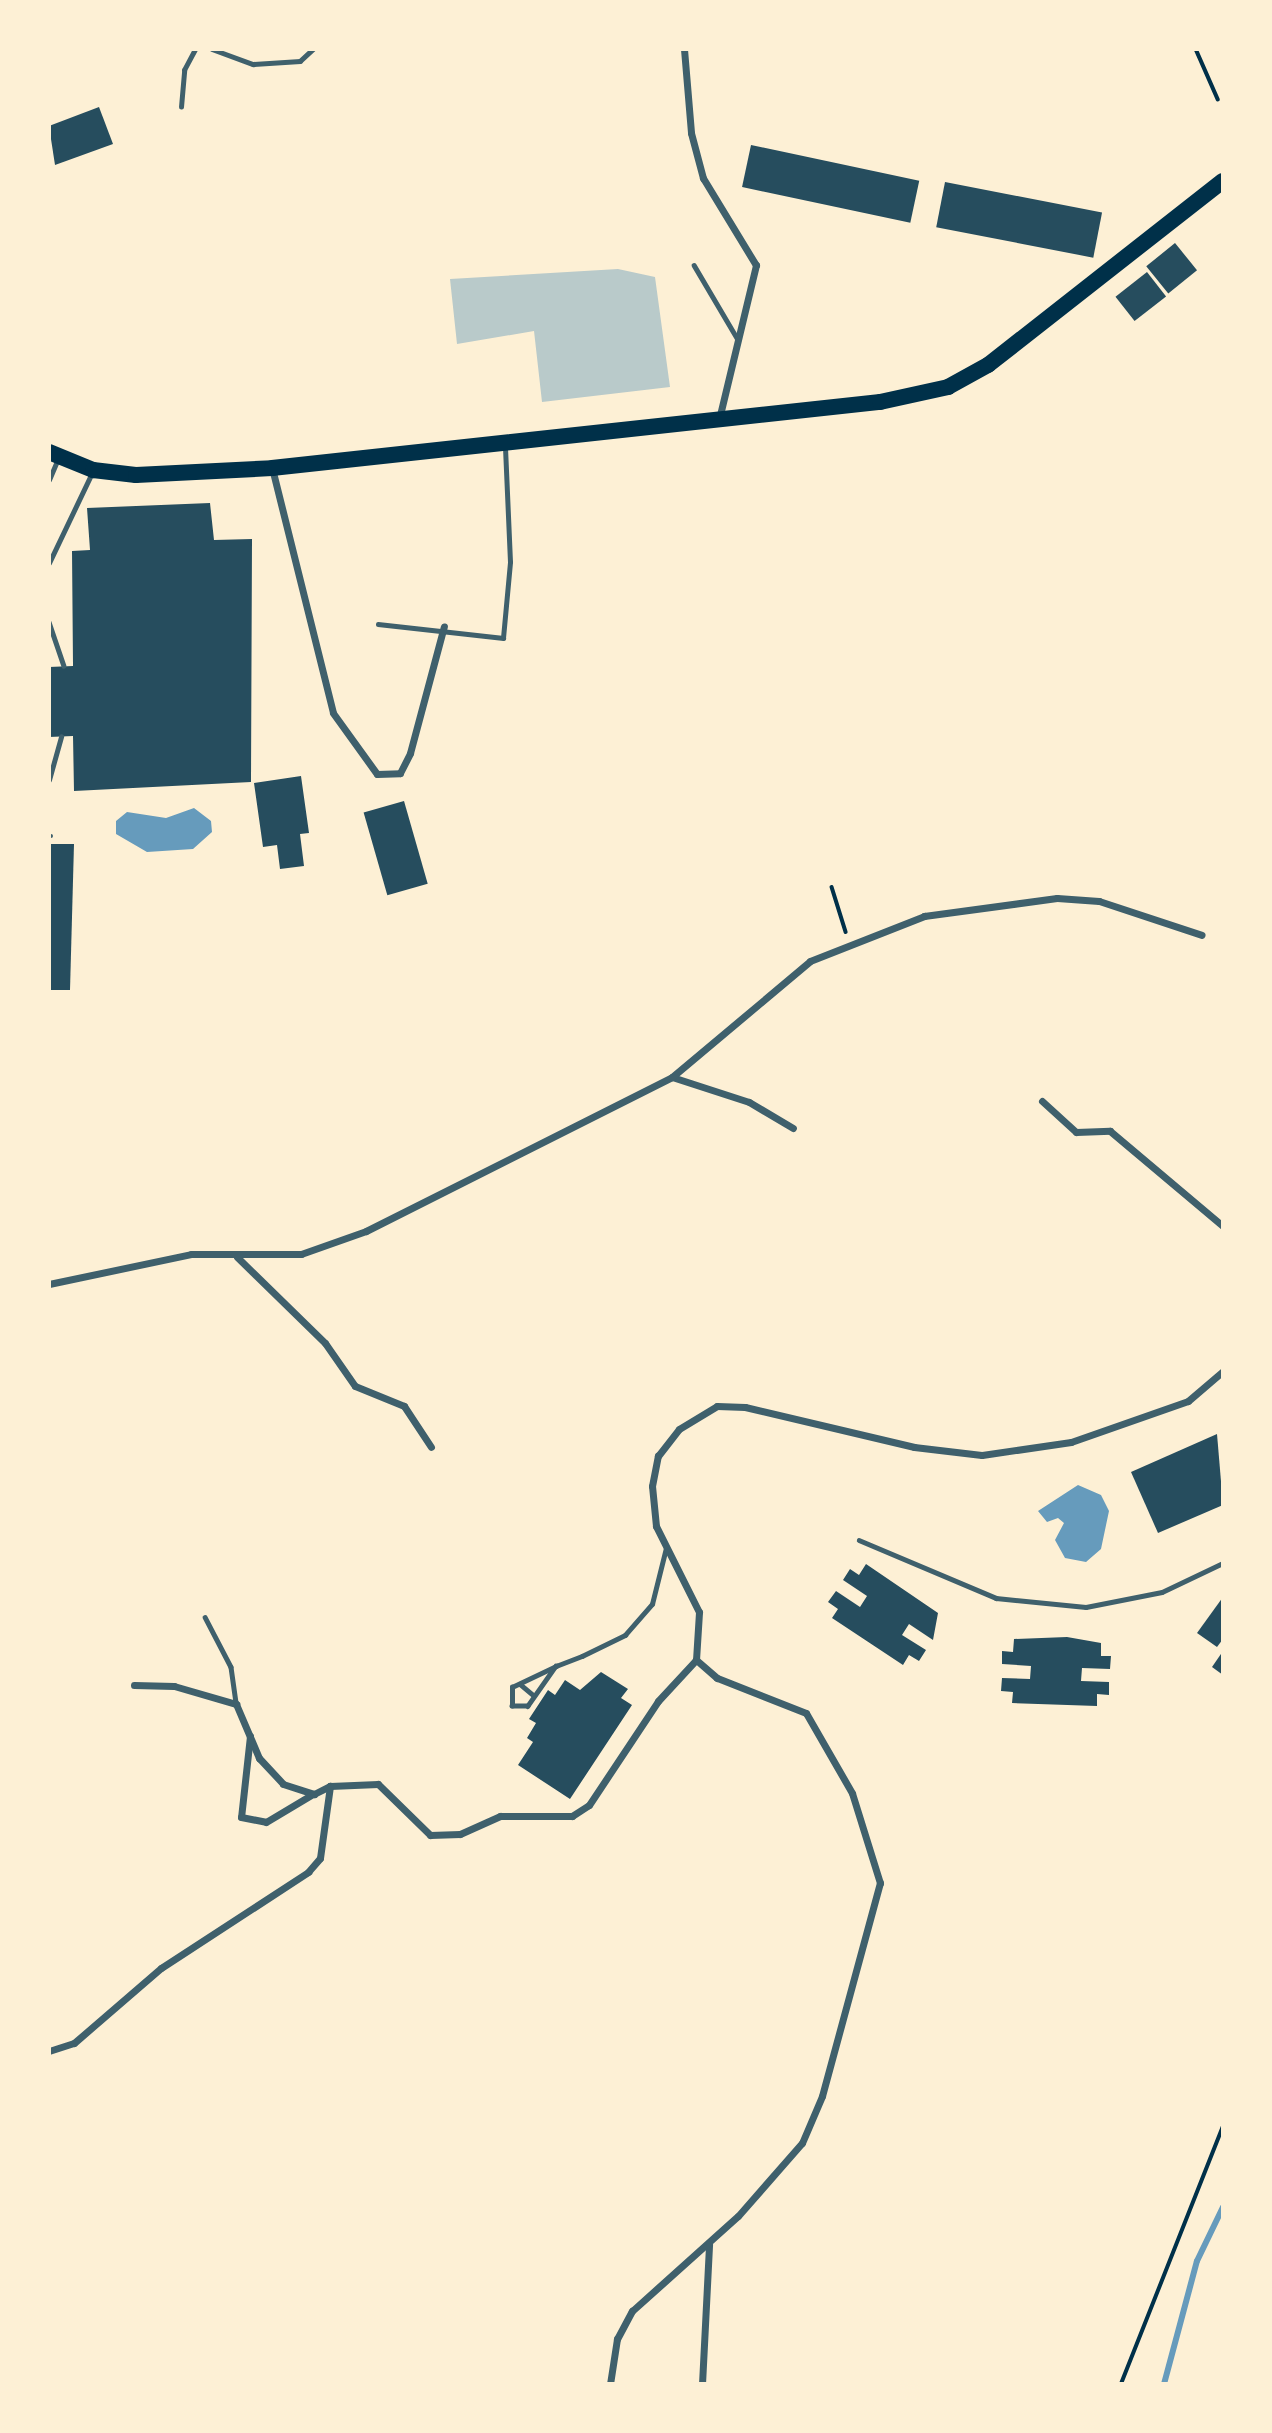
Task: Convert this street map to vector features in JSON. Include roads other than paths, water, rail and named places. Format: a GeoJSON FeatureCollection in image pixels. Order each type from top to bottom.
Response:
{"type":"FeatureCollection","features":[{"type":"Feature","properties":{"kind":"main road"},"geometry":{"type":"LineString","coordinates":[[54,454],[93,470],[136,475],[272,468],[880,402],[948,387],[988,365],[1223,181]]}},
{"type":"Feature","properties":{"kind":"street"},"geometry":{"type":"LineString","coordinates":[[684,49],[691,133],[703,178],[755,265],[719,420]]}},
{"type":"Feature","properties":{"kind":"street"},"geometry":{"type":"LineString","coordinates":[[272,468],[333,713],[377,774],[400,774],[410,753],[444,626]]}},
{"type":"Feature","properties":{"kind":"street"},"geometry":{"type":"LineString","coordinates":[[49,1284],[191,1254],[237,1257],[301,1254],[366,1231],[672,1077],[810,961],[849,941],[924,916],[1057,898],[1099,901],[1202,935]]}},
{"type":"Feature","properties":{"kind":"street"},"geometry":{"type":"LineString","coordinates":[[672,1077],[749,1102],[793,1128]]}},
{"type":"Feature","properties":{"kind":"street"},"geometry":{"type":"LineString","coordinates":[[1042,1101],[1076,1132],[1110,1131],[1223,1226]]}},
{"type":"Feature","properties":{"kind":"street"},"geometry":{"type":"LineString","coordinates":[[237,1257],[325,1343],[355,1386],[404,1406],[431,1447]]}},
{"type":"Feature","properties":{"kind":"street"},"geometry":{"type":"LineString","coordinates":[[250,1733],[241,1817],[266,1822],[331,1786],[379,1784],[430,1835],[460,1834],[500,1816],[572,1816],[589,1805],[658,1701],[696,1660],[699,1612],[656,1526],[658,1456],[678,1429],[717,1406],[982,1455],[1071,1442],[1188,1401],[1223,1371]]}},
{"type":"Feature","properties":{"kind":"street"},"geometry":{"type":"LineString","coordinates":[[610,2384],[617,2339],[632,2311],[709,2244],[802,2143],[822,2096],[880,1883],[852,1793],[806,1713],[717,1678],[696,1660]]}},
{"type":"Feature","properties":{"kind":"street"},"geometry":{"type":"LineString","coordinates":[[134,1685],[174,1686],[236,1704],[270,1773],[314,1794]]}},
{"type":"Feature","properties":{"kind":"street"},"geometry":{"type":"LineString","coordinates":[[49,2051],[74,2043],[161,1968],[308,1872],[320,1858],[331,1786]]}},
{"type":"Feature","properties":{"kind":"street"},"geometry":{"type":"LineString","coordinates":[[702,2384],[709,2244]]}},
{"type":"Feature","properties":{"kind":"lane"},"geometry":{"type":"LineString","coordinates":[[181,107],[184,70],[195,49]]}},
{"type":"Feature","properties":{"kind":"lane"},"geometry":{"type":"LineString","coordinates":[[212,49],[253,64],[300,61],[313,49]]}},
{"type":"Feature","properties":{"kind":"lane"},"geometry":{"type":"LineString","coordinates":[[694,265],[737,338]]}},
{"type":"Feature","properties":{"kind":"lane"},"geometry":{"type":"LineString","coordinates":[[378,624],[444,626],[503,638],[510,562],[505,441]]}},
{"type":"Feature","properties":{"kind":"lane"},"geometry":{"type":"LineString","coordinates":[[49,480],[54,454]]}},
{"type":"Feature","properties":{"kind":"lane"},"geometry":{"type":"LineString","coordinates":[[49,564],[93,470]]}},
{"type":"Feature","properties":{"kind":"lane"},"geometry":{"type":"LineString","coordinates":[[49,622],[64,666]]}},
{"type":"Feature","properties":{"kind":"lane"},"geometry":{"type":"LineString","coordinates":[[49,780],[61,737]]}},
{"type":"Feature","properties":{"kind":"lane"},"geometry":{"type":"LineString","coordinates":[[859,1540],[996,1598],[1086,1607],[1162,1592],[1223,1563]]}},
{"type":"Feature","properties":{"kind":"lane"},"geometry":{"type":"LineString","coordinates":[[556,1665],[524,1709],[512,1706],[508,1694],[519,1684],[556,1665],[625,1635],[652,1604],[666,1545]]}},
{"type":"Feature","properties":{"kind":"lane"},"geometry":{"type":"LineString","coordinates":[[205,1616],[231,1667],[236,1704]]}},
{"type":"Feature","properties":{"kind":"lane"},"geometry":{"type":"LineString","coordinates":[[519,1684],[533,1695]]}},
{"type":"Feature","properties":{"kind":"water"},"geometry":{"type":"Polygon","coordinates":[[[194,808],[211,821],[212,832],[193,849],[147,852],[116,834],[116,821],[127,812],[166,818],[194,808]]]}},
{"type":"Feature","properties":{"kind":"water"},"geometry":{"type":"Polygon","coordinates":[[[1078,1485],[1101,1495],[1109,1511],[1101,1549],[1086,1562],[1065,1558],[1055,1540],[1064,1523],[1058,1518],[1047,1522],[1038,1511],[1078,1485]]]}},
{"type":"Feature","properties":{"kind":"waterway"},"geometry":{"type":"LineString","coordinates":[[1164,2384],[1197,2261],[1223,2207]]}}]}
